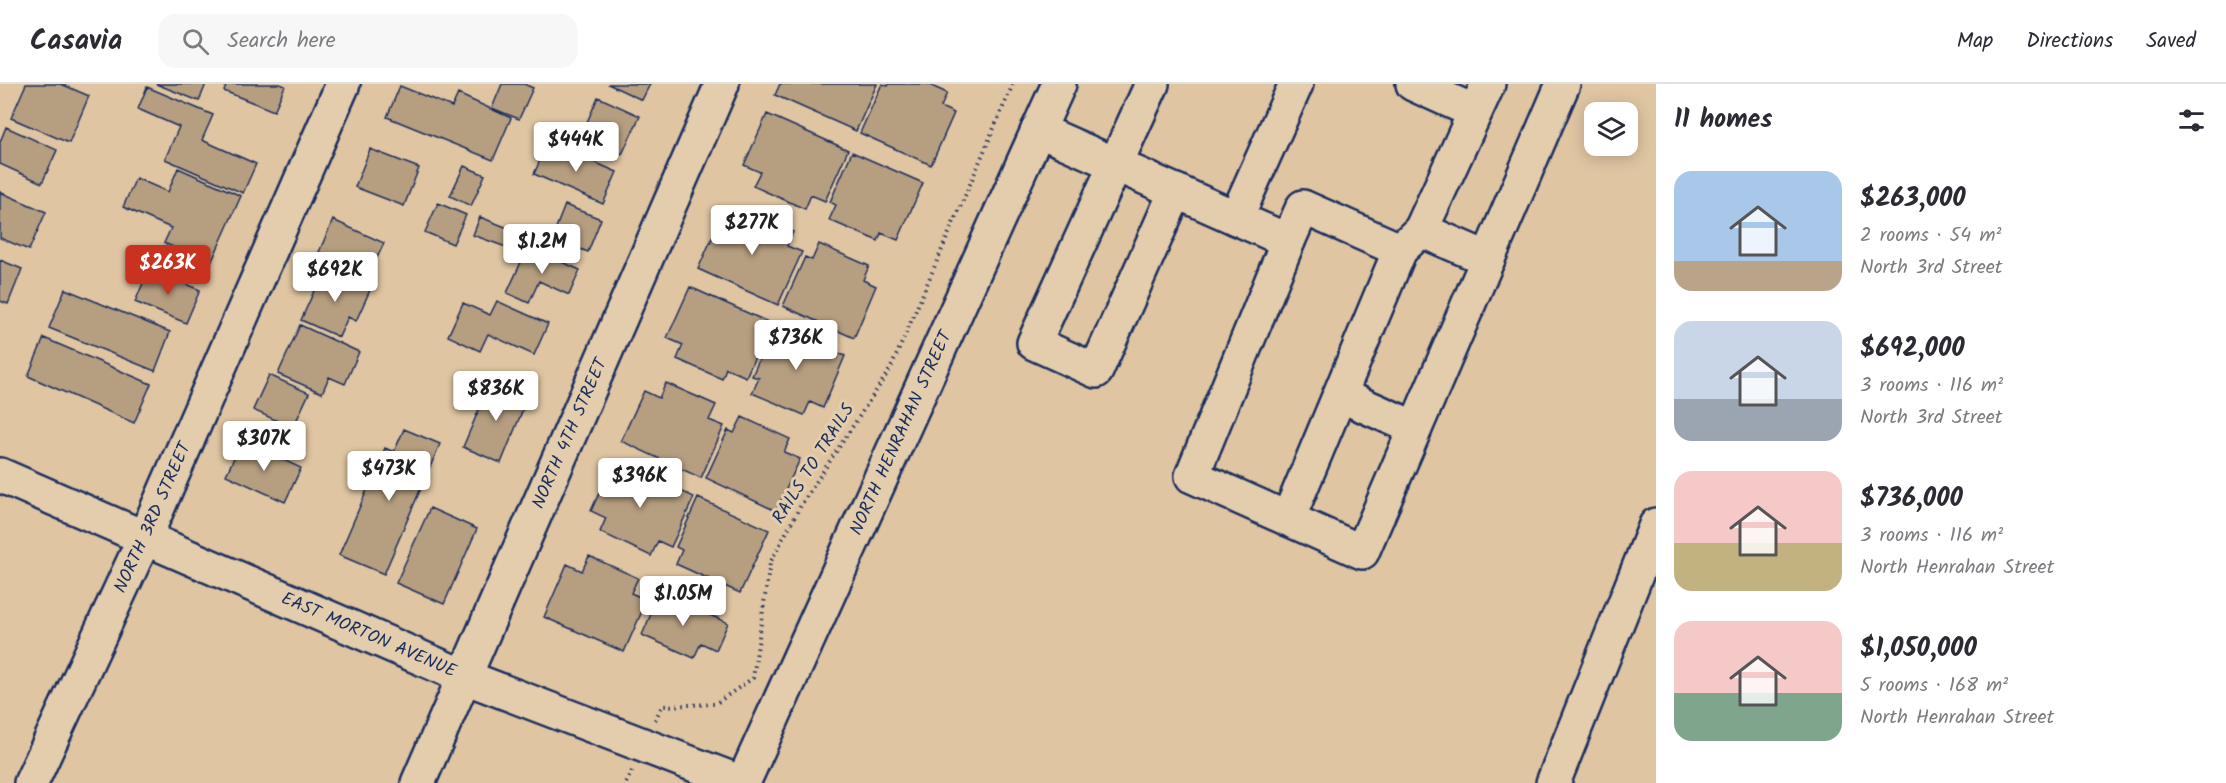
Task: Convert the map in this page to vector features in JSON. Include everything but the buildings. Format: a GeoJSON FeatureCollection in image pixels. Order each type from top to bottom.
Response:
{"type":"FeatureCollection","features":[{"type":"Feature","properties":{"kind":"street","name":"NORTH 3RD STREET"},"geometry":{"type":"LineString","coordinates":[[32,783],[145,537],[343,84]]}},
{"type":"Feature","properties":{"kind":"street","name":"NORTH 4TH STREET"},"geometry":{"type":"LineString","coordinates":[[418,783],[722,84]]}},
{"type":"Feature","properties":{"kind":"street","name":"NORTH HENRAHAN STREET"},"geometry":{"type":"LineString","coordinates":[[742,783],[1059,84]]}},
{"type":"Feature","properties":{"kind":"street"},"geometry":{"type":"LineString","coordinates":[[1152,84],[1034,343],[1096,371],[1176,191]]}},
{"type":"Feature","properties":{"kind":"street"},"geometry":{"type":"LineString","coordinates":[[1236,218],[1296,84]]}},
{"type":"Feature","properties":{"kind":"street"},"geometry":{"type":"LineString","coordinates":[[1288,519],[1340,395],[1411,240],[1482,98],[1413,84]]}},
{"type":"Feature","properties":{"kind":"street"},"geometry":{"type":"LineString","coordinates":[[1488,259],[1411,240],[1303,207],[1192,476],[1362,552],[1415,428],[1488,259],[1563,84]]}},
{"type":"Feature","properties":{"kind":"street"},"geometry":{"type":"LineString","coordinates":[[1038,130],[1288,241]]}},
{"type":"Feature","properties":{"kind":"street"},"geometry":{"type":"LineString","coordinates":[[1340,395],[1415,428]]}},
{"type":"Feature","properties":{"kind":"street","name":"EAST MORTON AVENUE"},"geometry":{"type":"LineString","coordinates":[[0,475],[465,676],[742,783]]}},
{"type":"Feature","properties":{"kind":"street"},"geometry":{"type":"LineString","coordinates":[[1553,783],[1656,525]]}},
{"type":"Feature","properties":{"kind":"path","name":"RAILS TO TRAILS"},"geometry":{"type":"LineString","coordinates":[[662,706],[715,704],[753,678],[770,563],[801,505],[891,368],[1012,84]]}},
{"type":"Feature","properties":{"kind":"path"},"geometry":{"type":"LineString","coordinates":[[626,783],[629,778]]}}]}
